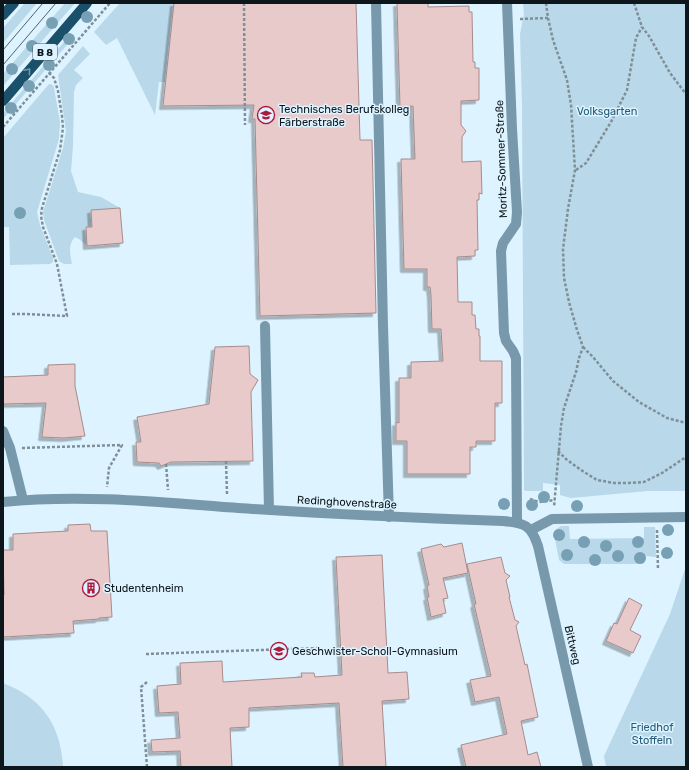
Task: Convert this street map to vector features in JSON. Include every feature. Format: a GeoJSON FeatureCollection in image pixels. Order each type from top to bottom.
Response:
{"type":"FeatureCollection","features":[{"type":"Feature","properties":{"kind":"main road"},"geometry":{"type":"LineString","coordinates":[[3,16],[14,3]]}},
{"type":"Feature","properties":{"kind":"main road","name":"B 8"},"geometry":{"type":"LineString","coordinates":[[3,101],[87,3]]}},
{"type":"Feature","properties":{"kind":"street"},"geometry":{"type":"LineString","coordinates":[[376,3],[382,303],[389,517]]}},
{"type":"Feature","properties":{"kind":"street","name":"Moritz-Sommer-Straße"},"geometry":{"type":"LineString","coordinates":[[507,3],[517,212],[516,224],[503,243],[501,250],[504,333],[506,341],[516,358],[517,522]]}},
{"type":"Feature","properties":{"kind":"street"},"geometry":{"type":"LineString","coordinates":[[265,326],[269,510]]}},
{"type":"Feature","properties":{"kind":"street"},"geometry":{"type":"LineString","coordinates":[[3,431],[10,448],[23,500]]}},
{"type":"Feature","properties":{"kind":"street","name":"Redinghovenstraße"},"geometry":{"type":"LineString","coordinates":[[3,502],[61,498],[168,503],[389,517],[517,522],[531,530]]}},
{"type":"Feature","properties":{"kind":"street"},"geometry":{"type":"LineString","coordinates":[[531,530],[552,519],[686,517]]}},
{"type":"Feature","properties":{"kind":"street","name":"Bittweg"},"geometry":{"type":"LineString","coordinates":[[531,530],[538,546],[588,767]]}},
{"type":"Feature","properties":{"kind":"path"},"geometry":{"type":"LineString","coordinates":[[3,127],[110,3]]}},
{"type":"Feature","properties":{"kind":"path"},"geometry":{"type":"LineString","coordinates":[[244,3],[245,125]]}},
{"type":"Feature","properties":{"kind":"path"},"geometry":{"type":"LineString","coordinates":[[546,3],[553,40],[567,80],[572,112],[575,170],[563,249],[564,278],[576,330],[583,347],[613,381],[639,402],[667,418],[686,423]]}},
{"type":"Feature","properties":{"kind":"path"},"geometry":{"type":"LineString","coordinates":[[634,3],[642,27],[649,36],[670,73],[686,94]]}},
{"type":"Feature","properties":{"kind":"path"},"geometry":{"type":"LineString","coordinates":[[508,19],[548,18]]}},
{"type":"Feature","properties":{"kind":"path"},"geometry":{"type":"LineString","coordinates":[[575,170],[586,163],[610,122],[626,90],[636,38],[642,27]]}},
{"type":"Feature","properties":{"kind":"path"},"geometry":{"type":"LineString","coordinates":[[12,314],[67,316],[57,264],[43,227],[41,216],[42,208],[60,150],[63,128],[58,91],[54,78],[49,73]]}},
{"type":"Feature","properties":{"kind":"path"},"geometry":{"type":"LineString","coordinates":[[556,491],[558,451],[564,408],[583,347]]}},
{"type":"Feature","properties":{"kind":"path"},"geometry":{"type":"LineString","coordinates":[[10,448],[122,445],[109,468],[105,500]]}},
{"type":"Feature","properties":{"kind":"path"},"geometry":{"type":"LineString","coordinates":[[558,451],[566,459],[597,480],[628,484],[644,482],[662,473],[686,457]]}},
{"type":"Feature","properties":{"kind":"path"},"geometry":{"type":"LineString","coordinates":[[226,461],[228,507]]}},
{"type":"Feature","properties":{"kind":"path"},"geometry":{"type":"LineString","coordinates":[[166,464],[168,503]]}},
{"type":"Feature","properties":{"kind":"path"},"geometry":{"type":"LineString","coordinates":[[516,495],[539,502],[555,500]]}},
{"type":"Feature","properties":{"kind":"path"},"geometry":{"type":"LineString","coordinates":[[657,517],[658,570]]}},
{"type":"Feature","properties":{"kind":"path"},"geometry":{"type":"LineString","coordinates":[[146,654],[318,648]]}},
{"type":"Feature","properties":{"kind":"path"},"geometry":{"type":"LineString","coordinates":[[147,682],[141,688],[147,767]]}},
{"type":"Feature","properties":{"kind":"green space"},"geometry":{"type":"Polygon","coordinates":[[[25,3],[37,3],[3,43],[3,28],[25,3]]]}},
{"type":"Feature","properties":{"kind":"green space"},"geometry":{"type":"Polygon","coordinates":[[[65,3],[75,3],[3,86],[3,74],[65,3]]]}},
{"type":"Feature","properties":{"kind":"green space"},"geometry":{"type":"Polygon","coordinates":[[[120,3],[174,3],[165,82],[159,82],[155,115],[117,38],[106,45],[94,32],[120,3]]]}},
{"type":"Feature","properties":{"kind":"green space","name":"Volksgarten"},"geometry":{"type":"Polygon","coordinates":[[[523,3],[686,3],[686,491],[648,491],[571,498],[560,495],[560,485],[543,483],[543,491],[524,490],[522,105],[520,34],[524,14],[523,3]]]}},
{"type":"Feature","properties":{"kind":"green space"},"geometry":{"type":"Polygon","coordinates":[[[69,36],[73,38],[3,119],[3,113],[69,36]]]}},
{"type":"Feature","properties":{"kind":"green space"},"geometry":{"type":"Polygon","coordinates":[[[83,46],[90,54],[74,70],[83,78],[76,85],[74,92],[71,171],[78,192],[101,197],[120,208],[91,211],[92,227],[86,228],[87,246],[75,237],[70,246],[72,264],[64,264],[59,261],[44,220],[43,212],[63,148],[66,131],[58,75],[83,46]]]}},
{"type":"Feature","properties":{"kind":"green space"},"geometry":{"type":"Polygon","coordinates":[[[49,84],[53,85],[54,88],[60,122],[59,139],[37,212],[40,225],[53,258],[53,262],[50,264],[10,265],[9,227],[3,227],[3,138],[49,84]]]}},
{"type":"Feature","properties":{"kind":"green space"},"geometry":{"type":"Polygon","coordinates":[[[561,526],[569,526],[570,539],[644,538],[644,527],[655,527],[656,557],[645,556],[645,561],[643,564],[564,564],[559,560],[554,534],[555,530],[561,526]]]}},
{"type":"Feature","properties":{"kind":"green space","name":"Friedhof Stoffeln"},"geometry":{"type":"Polygon","coordinates":[[[686,566],[686,767],[606,767],[604,756],[670,614],[686,566]]]}},
{"type":"Feature","properties":{"kind":"green space"},"geometry":{"type":"Polygon","coordinates":[[[3,683],[17,689],[29,697],[39,705],[47,715],[58,738],[63,767],[3,767],[3,683]]]}},
{"type":"Feature","properties":{"kind":"building"},"geometry":{"type":"Polygon","coordinates":[[[174,3],[356,3],[360,140],[372,140],[376,313],[260,316],[255,119],[252,119],[254,105],[163,106],[174,3]]]}},
{"type":"Feature","properties":{"kind":"building"},"geometry":{"type":"Polygon","coordinates":[[[397,3],[428,3],[428,7],[469,6],[469,12],[472,12],[473,62],[475,62],[475,68],[479,68],[479,100],[461,101],[461,125],[466,131],[462,137],[462,162],[481,161],[482,194],[479,193],[479,200],[477,200],[478,250],[475,250],[475,256],[457,257],[458,302],[472,302],[472,315],[475,315],[476,329],[479,329],[480,336],[480,361],[502,361],[502,403],[495,403],[495,441],[476,441],[476,447],[470,447],[470,474],[407,474],[407,441],[396,441],[396,422],[399,423],[399,378],[411,378],[411,362],[443,361],[441,329],[432,329],[431,295],[430,287],[427,287],[427,269],[404,269],[401,159],[415,159],[413,106],[400,107],[397,3]]]}},
{"type":"Feature","properties":{"kind":"building"},"geometry":{"type":"Polygon","coordinates":[[[120,208],[123,243],[87,246],[86,227],[92,227],[91,210],[120,208]]]}},
{"type":"Feature","properties":{"kind":"building"},"geometry":{"type":"Polygon","coordinates":[[[249,346],[250,374],[258,380],[251,392],[253,461],[171,462],[161,466],[159,463],[137,462],[136,442],[141,442],[137,417],[209,404],[215,347],[249,346]]]}},
{"type":"Feature","properties":{"kind":"building"},"geometry":{"type":"Polygon","coordinates":[[[75,364],[75,386],[85,436],[64,438],[42,437],[46,403],[3,404],[3,377],[48,375],[48,365],[75,364]]]}},
{"type":"Feature","properties":{"kind":"building"},"geometry":{"type":"Polygon","coordinates":[[[90,524],[91,531],[107,531],[112,617],[73,621],[74,633],[3,637],[3,550],[13,550],[13,534],[68,531],[68,525],[90,524]]]}},
{"type":"Feature","properties":{"kind":"building"},"geometry":{"type":"Polygon","coordinates":[[[462,543],[468,573],[443,578],[448,598],[443,599],[446,613],[431,617],[427,597],[429,597],[427,586],[429,585],[421,549],[441,544],[444,547],[462,543]]]}},
{"type":"Feature","properties":{"kind":"building"},"geometry":{"type":"Polygon","coordinates":[[[382,555],[388,673],[407,672],[409,699],[382,701],[386,767],[343,767],[339,703],[249,708],[249,727],[230,728],[232,767],[181,767],[180,751],[152,752],[151,740],[180,738],[178,712],[159,713],[157,686],[181,684],[180,663],[222,661],[223,682],[302,677],[301,673],[314,673],[315,677],[342,675],[336,557],[382,555]]]}},
{"type":"Feature","properties":{"kind":"building"},"geometry":{"type":"Polygon","coordinates":[[[501,557],[505,573],[510,576],[506,580],[509,597],[515,620],[519,622],[516,626],[525,665],[527,664],[538,717],[521,721],[528,755],[537,752],[541,767],[466,767],[461,745],[507,734],[499,697],[475,702],[470,680],[491,676],[474,604],[476,604],[467,564],[501,557]]]}},
{"type":"Feature","properties":{"kind":"building"},"geometry":{"type":"Polygon","coordinates":[[[629,598],[642,605],[630,630],[641,636],[633,653],[606,641],[614,623],[617,624],[629,598]]]}},
{"type":"Feature","properties":{"kind":"tram line"},"geometry":{"type":"LineString","coordinates":[[3,50],[43,3]]}},
{"type":"Feature","properties":{"kind":"tram line"},"geometry":{"type":"LineString","coordinates":[[3,65],[56,3]]}},
{"type":"Feature","properties":{"kind":"place","name":"Technisches Berufskolleg Färberstraße"},"geometry":{"type":"Point","coordinates":[266,115]}},
{"type":"Feature","properties":{"kind":"place","name":"Studentenheim"},"geometry":{"type":"Point","coordinates":[91,588]}},
{"type":"Feature","properties":{"kind":"place","name":"Geschwister-Scholl-Gymnasium"},"geometry":{"type":"Point","coordinates":[279,651]}}]}
